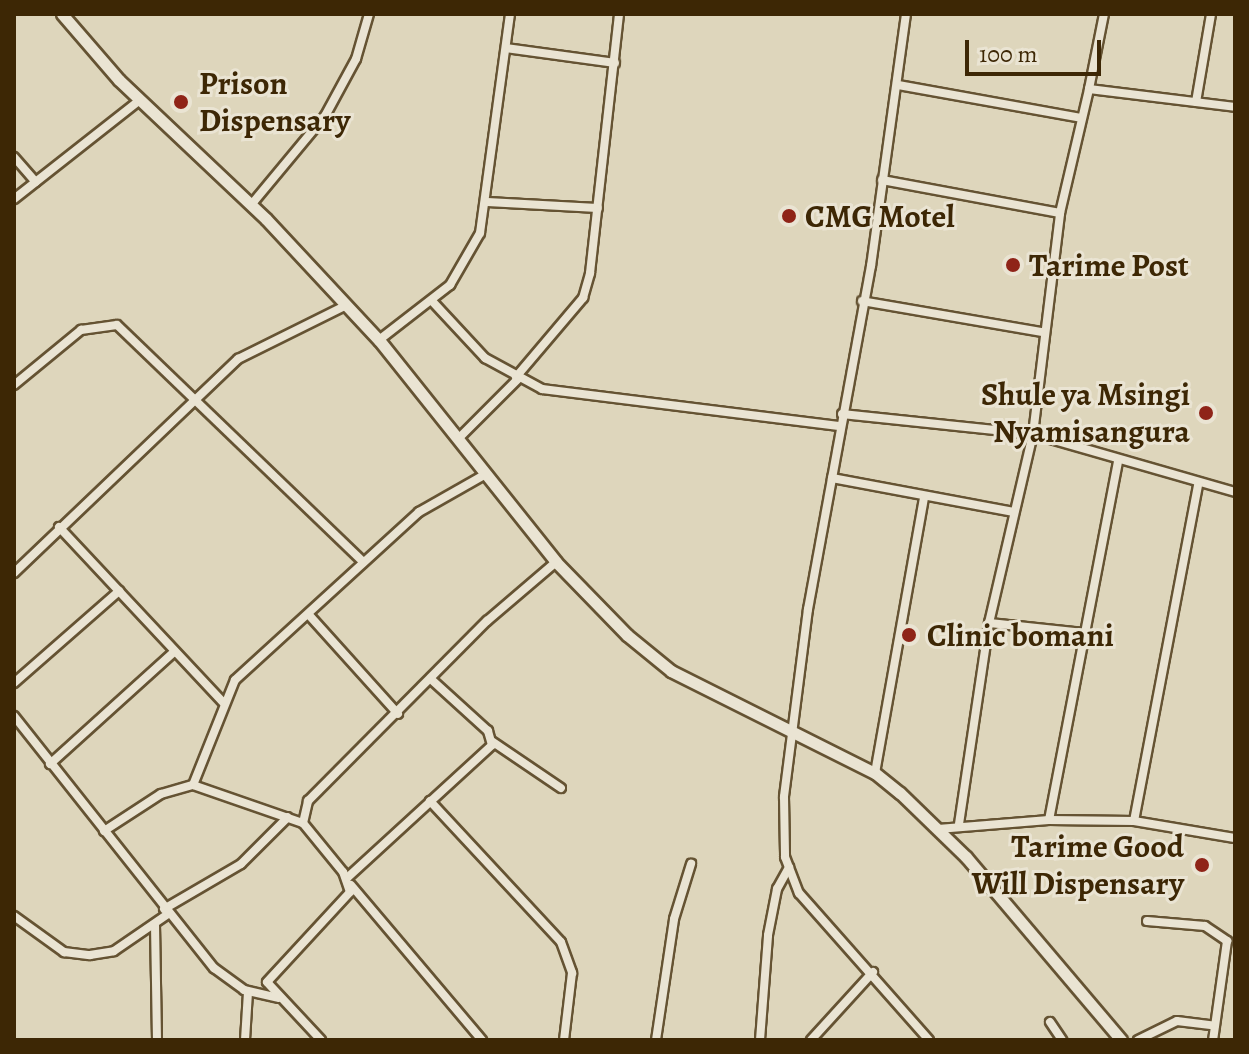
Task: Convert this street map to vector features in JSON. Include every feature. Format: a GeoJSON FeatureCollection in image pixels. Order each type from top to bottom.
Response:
{"type":"FeatureCollection","features":[{"type":"Feature","properties":{"kind":"main road"},"geometry":{"type":"LineString","coordinates":[[62,14],[140,100],[251,205],[379,340],[556,562],[671,671],[791,735],[875,773],[938,829],[1121,1040]]}},
{"type":"Feature","properties":{"kind":"street"},"geometry":{"type":"LineString","coordinates":[[251,205],[325,116],[356,59],[369,14]]}},
{"type":"Feature","properties":{"kind":"street"},"geometry":{"type":"LineString","coordinates":[[379,340],[432,301],[467,262],[487,202],[510,14]]}},
{"type":"Feature","properties":{"kind":"street"},"geometry":{"type":"LineString","coordinates":[[458,439],[518,378],[583,298],[598,208],[619,14]]}},
{"type":"Feature","properties":{"kind":"street"},"geometry":{"type":"LineString","coordinates":[[906,14],[898,85],[839,426],[784,797],[789,867],[818,919],[873,972],[929,1040]]}},
{"type":"Feature","properties":{"kind":"street"},"geometry":{"type":"LineString","coordinates":[[959,824],[989,623],[1033,434],[1041,332],[1060,213],[1104,14]]}},
{"type":"Feature","properties":{"kind":"street"},"geometry":{"type":"LineString","coordinates":[[1196,102],[1211,14]]}},
{"type":"Feature","properties":{"kind":"street"},"geometry":{"type":"LineString","coordinates":[[506,48],[615,63]]}},
{"type":"Feature","properties":{"kind":"street"},"geometry":{"type":"LineString","coordinates":[[898,85],[1081,118]]}},
{"type":"Feature","properties":{"kind":"street"},"geometry":{"type":"LineString","coordinates":[[1089,89],[1235,107]]}},
{"type":"Feature","properties":{"kind":"street"},"geometry":{"type":"LineString","coordinates":[[14,199],[140,100]]}},
{"type":"Feature","properties":{"kind":"street"},"geometry":{"type":"LineString","coordinates":[[14,157],[36,182]]}},
{"type":"Feature","properties":{"kind":"street"},"geometry":{"type":"LineString","coordinates":[[882,180],[1060,213]]}},
{"type":"Feature","properties":{"kind":"street"},"geometry":{"type":"LineString","coordinates":[[487,202],[598,208]]}},
{"type":"Feature","properties":{"kind":"street"},"geometry":{"type":"LineString","coordinates":[[432,301],[485,358],[518,378],[591,399],[839,426]]}},
{"type":"Feature","properties":{"kind":"street"},"geometry":{"type":"LineString","coordinates":[[862,301],[1041,332]]}},
{"type":"Feature","properties":{"kind":"street"},"geometry":{"type":"LineString","coordinates":[[14,573],[194,396],[238,359],[347,305]]}},
{"type":"Feature","properties":{"kind":"street"},"geometry":{"type":"LineString","coordinates":[[14,385],[81,330],[108,322],[134,337],[363,562]]}},
{"type":"Feature","properties":{"kind":"street"},"geometry":{"type":"LineString","coordinates":[[842,414],[1033,434],[1198,484],[1235,492]]}},
{"type":"Feature","properties":{"kind":"street"},"geometry":{"type":"LineString","coordinates":[[1049,820],[1118,460]]}},
{"type":"Feature","properties":{"kind":"street"},"geometry":{"type":"LineString","coordinates":[[193,785],[223,702],[235,680],[419,512],[486,474]]}},
{"type":"Feature","properties":{"kind":"street"},"geometry":{"type":"LineString","coordinates":[[832,478],[1014,512]]}},
{"type":"Feature","properties":{"kind":"street"},"geometry":{"type":"LineString","coordinates":[[1134,821],[1198,484]]}},
{"type":"Feature","properties":{"kind":"street"},"geometry":{"type":"LineString","coordinates":[[875,773],[924,497]]}},
{"type":"Feature","properties":{"kind":"street"},"geometry":{"type":"LineString","coordinates":[[59,527],[223,702]]}},
{"type":"Feature","properties":{"kind":"street"},"geometry":{"type":"LineString","coordinates":[[303,823],[320,787],[433,681],[487,621],[556,562]]}},
{"type":"Feature","properties":{"kind":"street"},"geometry":{"type":"LineString","coordinates":[[14,683],[119,591]]}},
{"type":"Feature","properties":{"kind":"street"},"geometry":{"type":"LineString","coordinates":[[309,615],[398,714]]}},
{"type":"Feature","properties":{"kind":"street"},"geometry":{"type":"LineString","coordinates":[[989,623],[1084,633]]}},
{"type":"Feature","properties":{"kind":"street"},"geometry":{"type":"LineString","coordinates":[[50,764],[174,652]]}},
{"type":"Feature","properties":{"kind":"street"},"geometry":{"type":"LineString","coordinates":[[433,681],[493,742],[561,788]]}},
{"type":"Feature","properties":{"kind":"street"},"geometry":{"type":"LineString","coordinates":[[14,716],[214,968],[248,992],[278,998]]}},
{"type":"Feature","properties":{"kind":"street"},"geometry":{"type":"LineString","coordinates":[[321,1040],[278,998],[268,977],[346,898],[349,882],[493,742]]}},
{"type":"Feature","properties":{"kind":"street"},"geometry":{"type":"LineString","coordinates":[[104,831],[161,794],[193,785],[303,823],[482,1040]]}},
{"type":"Feature","properties":{"kind":"street"},"geometry":{"type":"LineString","coordinates":[[430,801],[561,942],[572,973],[564,1040]]}},
{"type":"Feature","properties":{"kind":"street"},"geometry":{"type":"LineString","coordinates":[[14,916],[74,955],[114,951],[155,925],[166,911],[241,864],[288,817]]}},
{"type":"Feature","properties":{"kind":"street"},"geometry":{"type":"LineString","coordinates":[[938,829],[959,824],[1049,820],[1134,821],[1235,838]]}},
{"type":"Feature","properties":{"kind":"street"},"geometry":{"type":"LineString","coordinates":[[656,1040],[674,919],[691,864]]}},
{"type":"Feature","properties":{"kind":"street"},"geometry":{"type":"LineString","coordinates":[[760,1040],[768,935],[777,889],[789,867]]}},
{"type":"Feature","properties":{"kind":"street"},"geometry":{"type":"LineString","coordinates":[[1147,921],[1205,926],[1227,941],[1213,1040]]}},
{"type":"Feature","properties":{"kind":"street"},"geometry":{"type":"LineString","coordinates":[[155,925],[157,1040]]}},
{"type":"Feature","properties":{"kind":"street"},"geometry":{"type":"LineString","coordinates":[[811,1040],[873,972]]}},
{"type":"Feature","properties":{"kind":"street"},"geometry":{"type":"LineString","coordinates":[[245,1040],[248,992]]}},
{"type":"Feature","properties":{"kind":"street"},"geometry":{"type":"LineString","coordinates":[[1138,1040],[1177,1021],[1215,1026]]}},
{"type":"Feature","properties":{"kind":"street"},"geometry":{"type":"LineString","coordinates":[[1050,1022],[1062,1040]]}},
{"type":"Feature","properties":{"kind":"place","name":"Prison Dispensary"},"geometry":{"type":"Point","coordinates":[181,102]}},
{"type":"Feature","properties":{"kind":"place","name":"CMG Motel"},"geometry":{"type":"Point","coordinates":[789,216]}},
{"type":"Feature","properties":{"kind":"place","name":"Tarime Post"},"geometry":{"type":"Point","coordinates":[1013,265]}},
{"type":"Feature","properties":{"kind":"place","name":"Shule ya Msingi Nyamisangura"},"geometry":{"type":"Point","coordinates":[1206,413]}},
{"type":"Feature","properties":{"kind":"place","name":"Clinic bomani"},"geometry":{"type":"Point","coordinates":[909,635]}},
{"type":"Feature","properties":{"kind":"place","name":"Tarime Good Will Dispensary"},"geometry":{"type":"Point","coordinates":[1202,865]}}]}
